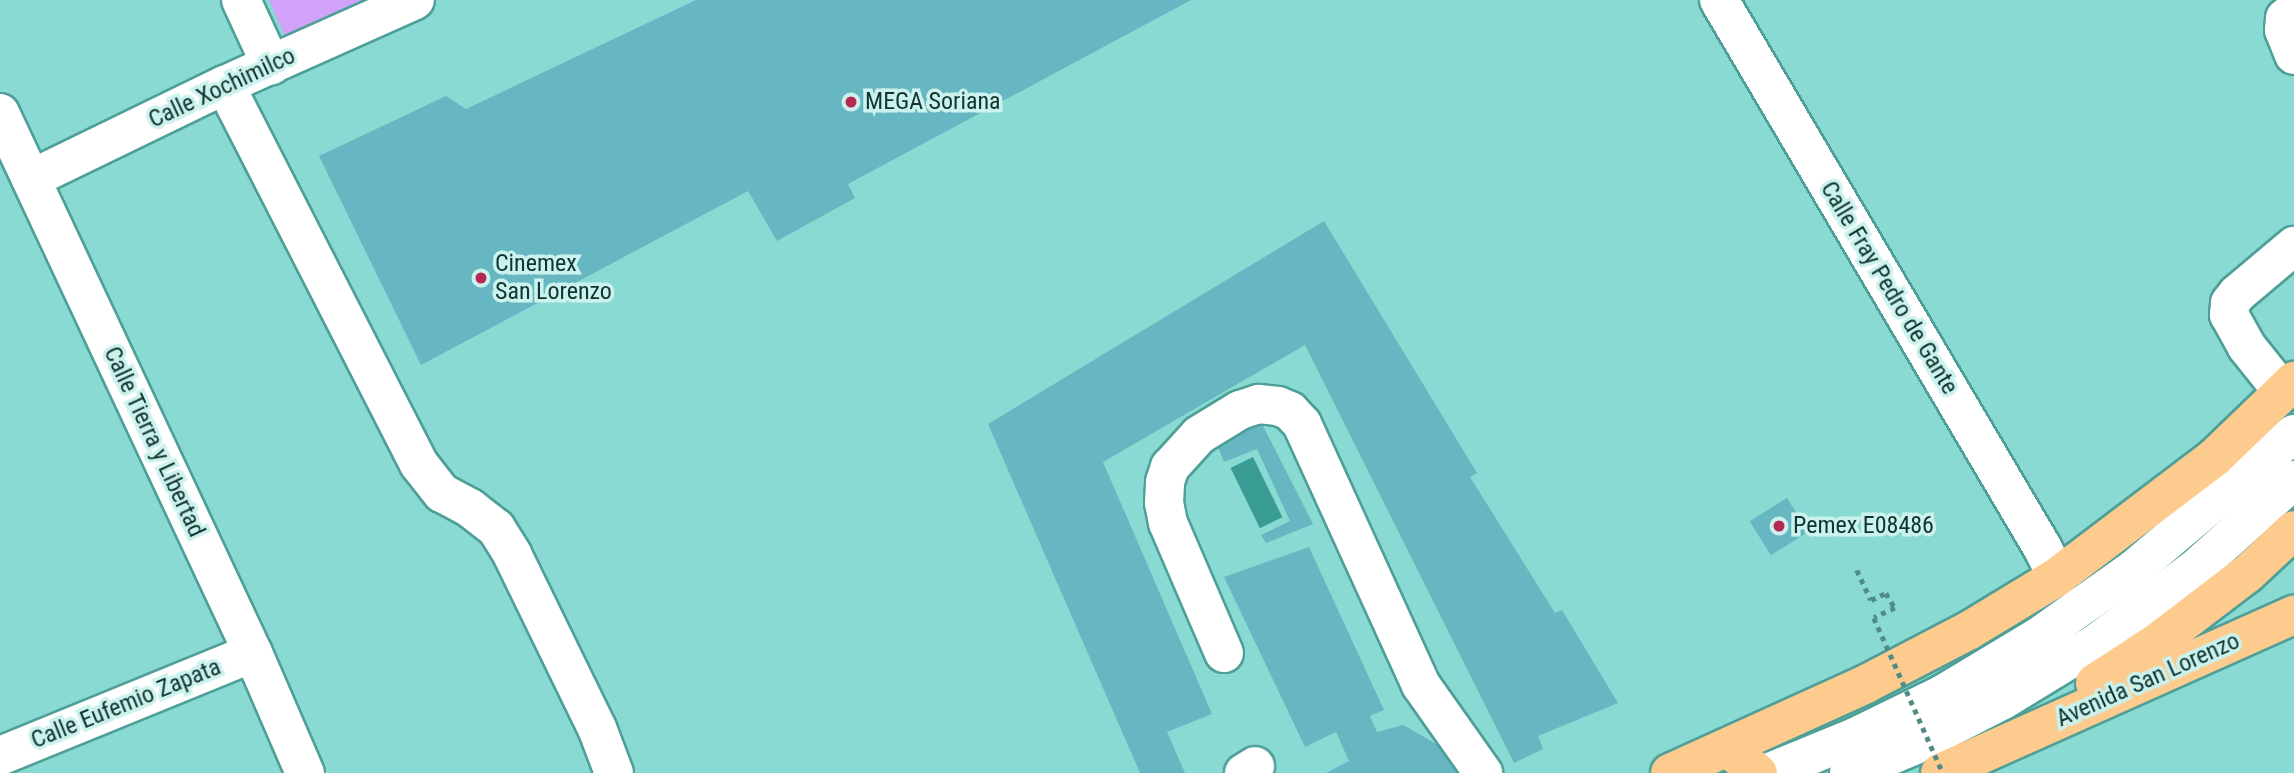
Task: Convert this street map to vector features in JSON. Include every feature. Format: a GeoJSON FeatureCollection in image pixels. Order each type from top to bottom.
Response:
{"type":"FeatureCollection","features":[{"type":"Feature","properties":{"kind":"main road"},"geometry":{"type":"LineString","coordinates":[[1670,773],[1866,684],[1968,631],[2057,577],[2215,457],[2288,386]]}},
{"type":"Feature","properties":{"kind":"main road"},"geometry":{"type":"LineString","coordinates":[[1942,773],[2005,758],[2247,575],[2294,530]]}},
{"type":"Feature","properties":{"kind":"main road","name":"Avenida San Lorenzo"},"geometry":{"type":"LineString","coordinates":[[2005,758],[2293,617]]}},
{"type":"Feature","properties":{"kind":"main road"},"geometry":{"type":"LineString","coordinates":[[1728,748],[1758,773]]}},
{"type":"Feature","properties":{"kind":"street"},"geometry":{"type":"LineString","coordinates":[[240,0],[271,65]]}},
{"type":"Feature","properties":{"kind":"street","name":"Calle Xochimilco"},"geometry":{"type":"LineString","coordinates":[[31,179],[225,85],[415,0]]}},
{"type":"Feature","properties":{"kind":"street","name":"Calle Fray Pedro de Gante"},"geometry":{"type":"LineString","coordinates":[[1719,0],[2042,547],[2057,577]]}},
{"type":"Feature","properties":{"kind":"street"},"geometry":{"type":"LineString","coordinates":[[2294,11],[2286,18],[2284,30],[2294,55]]}},
{"type":"Feature","properties":{"kind":"street"},"geometry":{"type":"LineString","coordinates":[[225,85],[419,464],[442,493],[470,508],[496,528],[512,554],[597,728],[614,773]]}},
{"type":"Feature","properties":{"kind":"street","name":"Calle Tierra y Libertad"},"geometry":{"type":"LineString","coordinates":[[0,113],[253,653],[305,773]]}},
{"type":"Feature","properties":{"kind":"street"},"geometry":{"type":"LineString","coordinates":[[2288,386],[2247,346],[2229,315],[2230,303],[2237,294],[2294,246]]}},
{"type":"Feature","properties":{"kind":"street"},"geometry":{"type":"LineString","coordinates":[[1224,653],[1168,523],[1164,503],[1165,482],[1170,467],[1199,435],[1240,410],[1259,404],[1278,405],[1290,411],[1302,424],[1421,685],[1483,773]]}},
{"type":"Feature","properties":{"kind":"street"},"geometry":{"type":"LineString","coordinates":[[1767,773],[1855,737],[1943,694],[2038,637],[2134,569],[2294,434]]}},
{"type":"Feature","properties":{"kind":"street"},"geometry":{"type":"LineString","coordinates":[[1849,773],[1913,746],[2003,700],[2098,642],[2195,569],[2294,480]]}},
{"type":"Feature","properties":{"kind":"street","name":"Calle Eufemio Zapata"},"geometry":{"type":"LineString","coordinates":[[0,756],[253,653]]}},
{"type":"Feature","properties":{"kind":"path"},"geometry":{"type":"LineString","coordinates":[[1857,570],[1871,600],[1886,593],[1895,608],[1874,618],[1942,773]]}},
{"type":"Feature","properties":{"kind":"shaded area"},"geometry":{"type":"Polygon","coordinates":[[[269,0],[363,0],[285,37],[269,0]]]}},
{"type":"Feature","properties":{"kind":"water"},"geometry":{"type":"Polygon","coordinates":[[[1253,457],[1282,517],[1260,528],[1231,468],[1253,457]]]}},
{"type":"Feature","properties":{"kind":"building"},"geometry":{"type":"Polygon","coordinates":[[[696,0],[1191,0],[848,184],[855,198],[777,241],[748,191],[421,365],[319,156],[446,96],[466,109],[696,0]]]}},
{"type":"Feature","properties":{"kind":"building"},"geometry":{"type":"Polygon","coordinates":[[[1324,221],[1477,473],[1470,477],[1555,613],[1562,610],[1618,703],[1538,736],[1543,749],[1514,763],[1305,345],[1103,462],[1212,714],[1167,732],[1185,773],[1140,773],[988,424],[1324,221]]]}},
{"type":"Feature","properties":{"kind":"building"},"geometry":{"type":"Polygon","coordinates":[[[1260,420],[1313,524],[1266,543],[1261,535],[1290,521],[1257,449],[1224,462],[1216,442],[1260,420]]]}},
{"type":"Feature","properties":{"kind":"building","name":"Pemex E08486"},"geometry":{"type":"Polygon","coordinates":[[[1787,498],[1808,532],[1771,555],[1750,521],[1787,498]]]}},
{"type":"Feature","properties":{"kind":"building"},"geometry":{"type":"Polygon","coordinates":[[[1309,547],[1384,710],[1370,716],[1377,732],[1403,725],[1445,749],[1468,726],[1494,753],[1472,773],[1326,773],[1349,761],[1336,732],[1305,747],[1224,577],[1309,547]]]}},
{"type":"Feature","properties":{"kind":"place","name":"MEGA Soriana"},"geometry":{"type":"Point","coordinates":[851,102]}},
{"type":"Feature","properties":{"kind":"place","name":"Cinemex San Lorenzo"},"geometry":{"type":"Point","coordinates":[481,278]}},
{"type":"Feature","properties":{"kind":"place","name":"Pemex E08486"},"geometry":{"type":"Point","coordinates":[1779,526]}}]}
